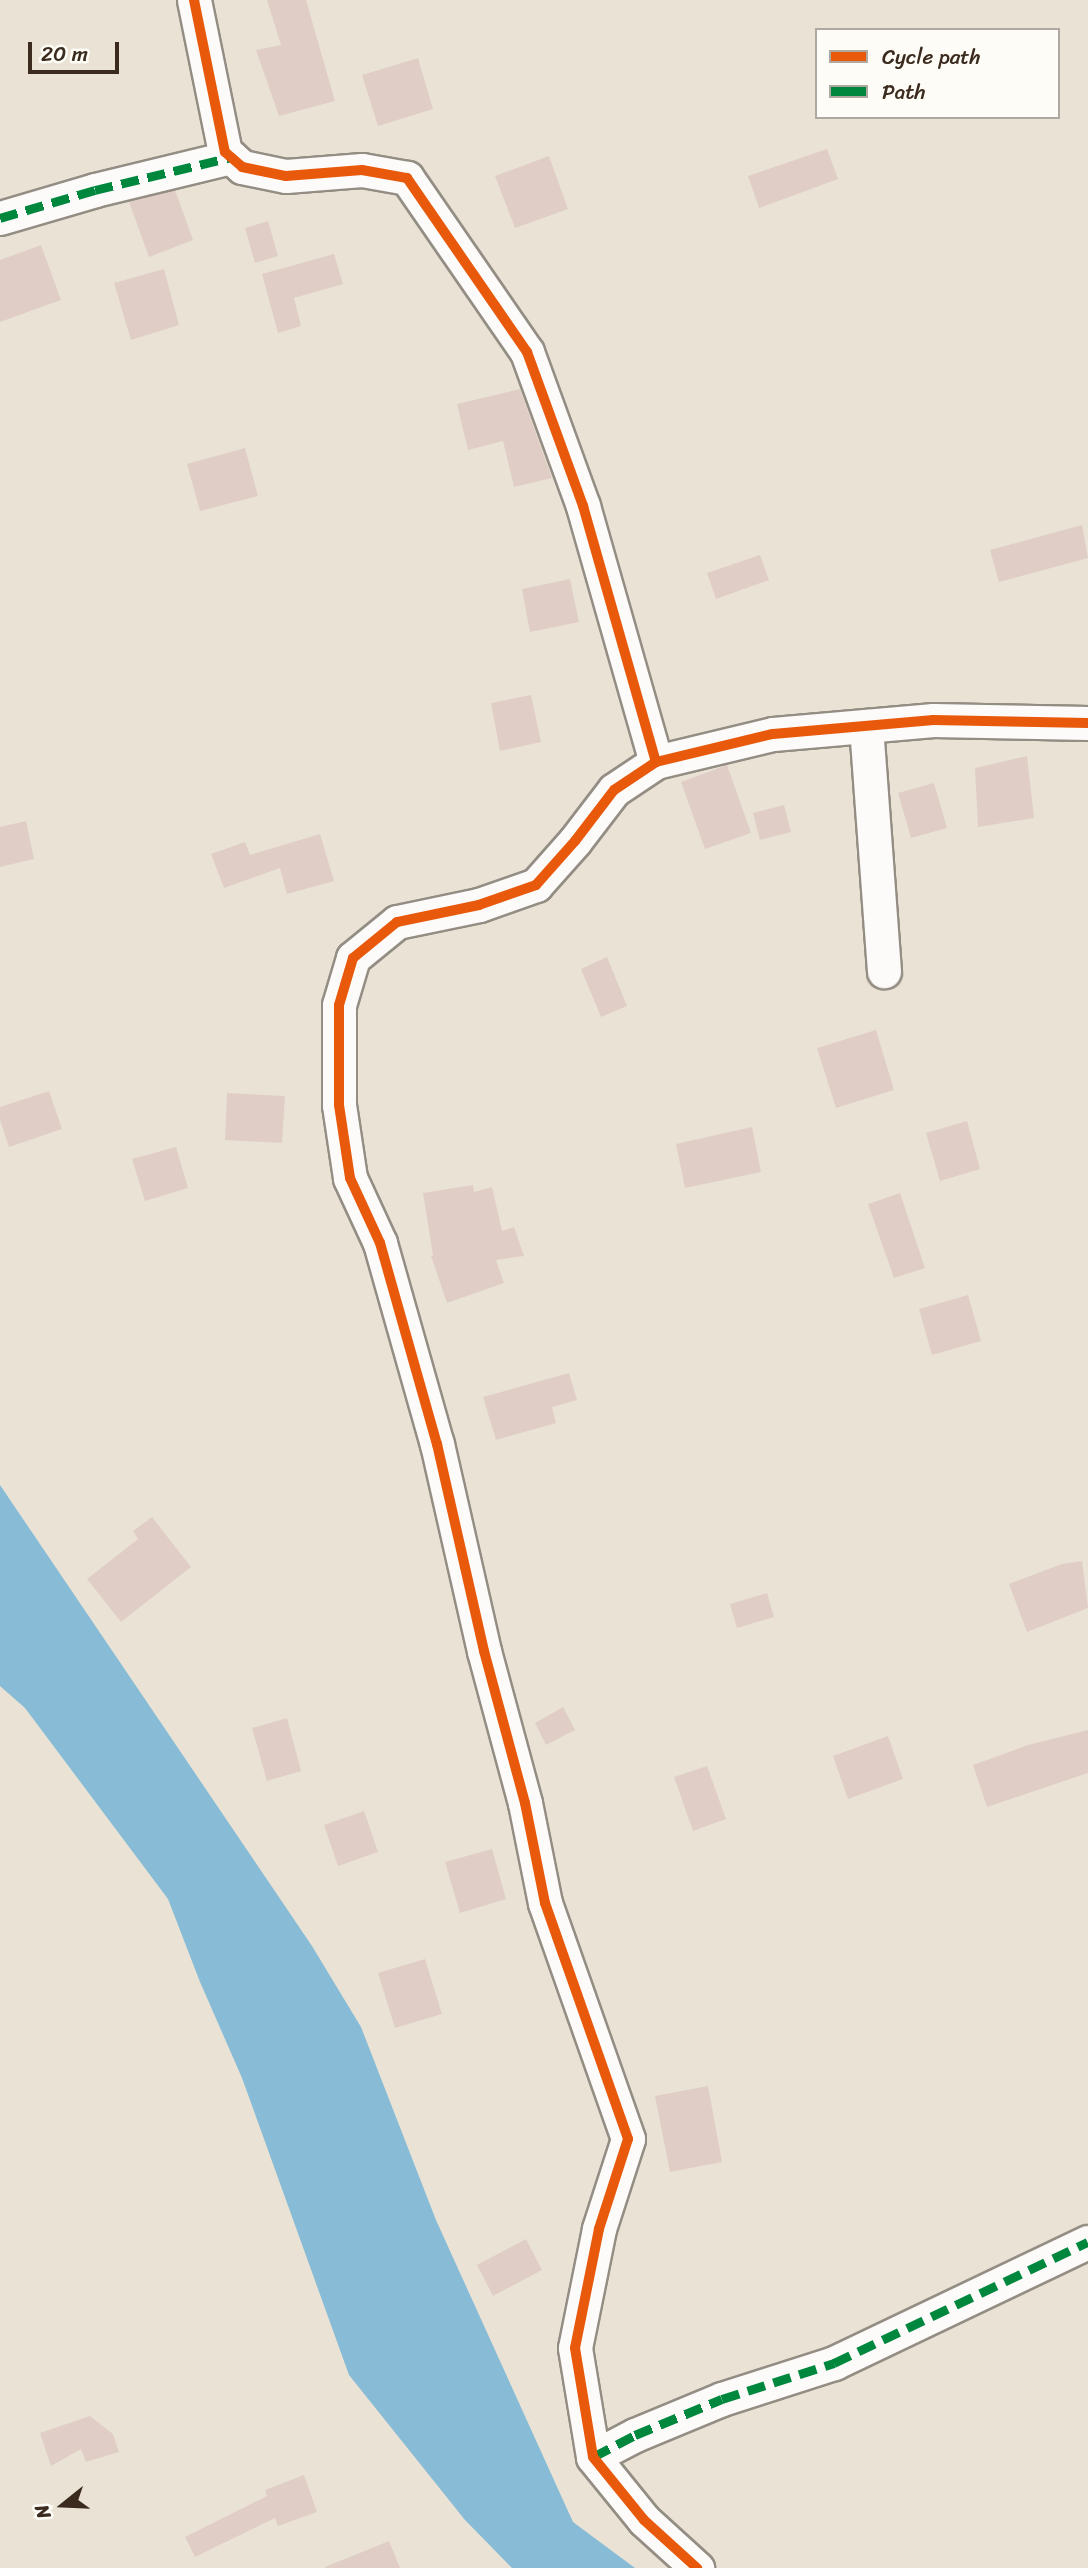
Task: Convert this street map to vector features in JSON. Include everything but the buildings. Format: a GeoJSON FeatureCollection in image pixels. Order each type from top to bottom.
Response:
{"type":"FeatureCollection","features":[{"type":"Feature","properties":{"kind":"street"},"geometry":{"type":"LineString","coordinates":[[194,0],[225,152],[242,167],[286,176],[362,170],[407,178],[527,352],[583,506],[656,762]]}},
{"type":"Feature","properties":{"kind":"street"},"geometry":{"type":"LineString","coordinates":[[0,218],[95,190],[231,157]]}},
{"type":"Feature","properties":{"kind":"street"},"geometry":{"type":"LineString","coordinates":[[697,2568],[643,2520],[593,2458],[575,2348],[599,2229],[628,2139],[545,1903],[525,1803],[484,1651],[437,1444],[380,1243],[350,1178],[339,1105],[339,1004],[353,958],[397,922],[479,905],[536,885],[575,841],[614,790],[656,762],[772,734],[933,720],[1088,723]]}},
{"type":"Feature","properties":{"kind":"street"},"geometry":{"type":"LineString","coordinates":[[866,726],[884,971]]}},
{"type":"Feature","properties":{"kind":"street"},"geometry":{"type":"LineString","coordinates":[[593,2458],[635,2435],[710,2404],[834,2363],[1088,2242]]}},
{"type":"Feature","properties":{"kind":"water"},"geometry":{"type":"Polygon","coordinates":[[[0,1485],[312,1946],[361,2027],[436,2220],[573,2522],[635,2568],[512,2568],[465,2520],[349,2375],[242,2078],[200,1982],[168,1899],[25,1708],[0,1686],[0,1485]]]}},
{"type":"Feature","properties":{"kind":"marked path"},"geometry":{"type":"LineString","coordinates":[[0,218],[95,190],[231,157]]}},
{"type":"Feature","properties":{"kind":"marked path"},"geometry":{"type":"LineString","coordinates":[[593,2457],[635,2435],[722,2399],[834,2363],[1088,2242]]}},
{"type":"Feature","properties":{"kind":"cycle path"},"geometry":{"type":"LineString","coordinates":[[194,0],[225,152],[242,167],[286,176],[362,170],[407,178],[527,352],[583,506],[656,762],[773,734],[933,720],[1088,723]]}},
{"type":"Feature","properties":{"kind":"cycle path"},"geometry":{"type":"LineString","coordinates":[[656,762],[614,790],[575,841],[536,885],[479,905],[397,922],[353,958],[339,1005],[339,1105],[350,1178],[380,1243],[437,1444],[484,1651],[525,1803],[545,1903],[628,2139],[599,2229],[575,2348],[593,2457],[644,2520],[697,2568]]}}]}
